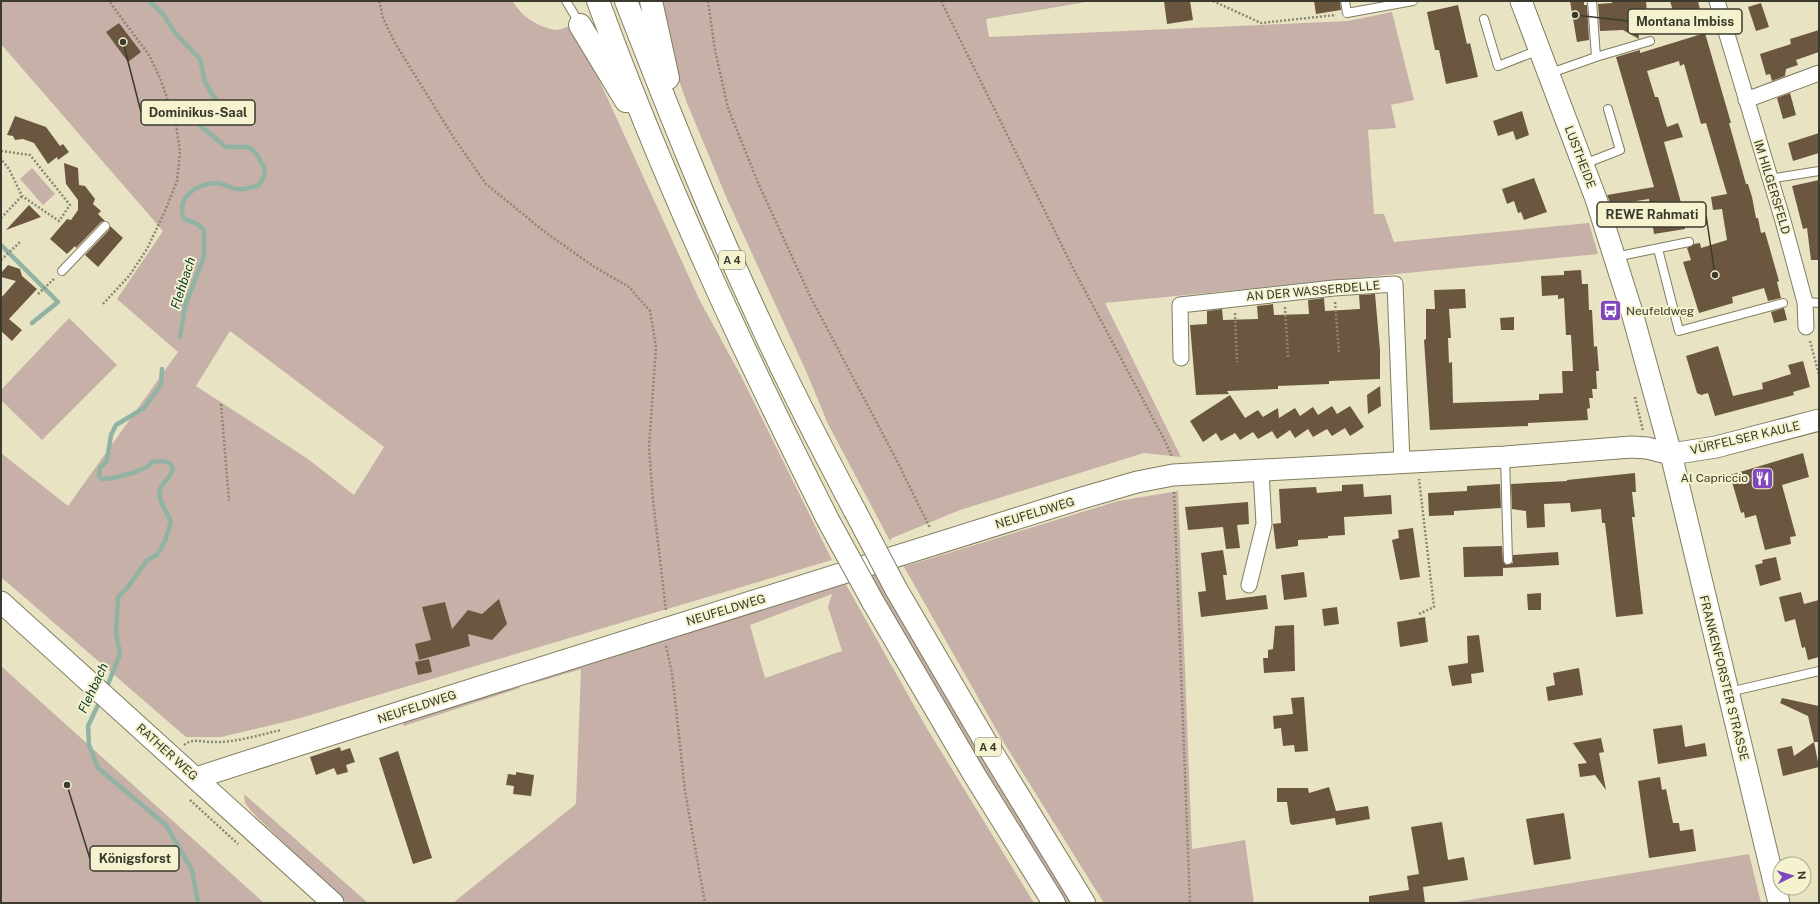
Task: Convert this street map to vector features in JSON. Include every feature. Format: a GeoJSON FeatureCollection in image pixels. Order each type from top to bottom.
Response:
{"type":"FeatureCollection","features":[{"type":"Feature","properties":{"kind":"highway","name":"A 4"},"geometry":{"type":"LineString","coordinates":[[598,1],[653,142],[720,298],[828,520],[873,602],[975,776],[1054,903]]}},
{"type":"Feature","properties":{"kind":"highway","name":"A 4"},"geometry":{"type":"LineString","coordinates":[[626,1],[684,149],[760,322],[813,433],[896,589],[1004,774],[1084,903]]}},
{"type":"Feature","properties":{"kind":"highway"},"geometry":{"type":"LineString","coordinates":[[651,1],[684,149]]}},
{"type":"Feature","properties":{"kind":"highway"},"geometry":{"type":"LineString","coordinates":[[580,25],[603,65],[653,142]]}},
{"type":"Feature","properties":{"kind":"main road","name":"LUSTHEIDE"},"geometry":{"type":"LineString","coordinates":[[1521,1],[1583,164],[1614,257],[1631,309],[1671,454]]}},
{"type":"Feature","properties":{"kind":"main road","name":"VÜRFELSER KAULE"},"geometry":{"type":"LineString","coordinates":[[1671,454],[1716,447],[1819,420]]}},
{"type":"Feature","properties":{"kind":"main road","name":"NEUFELDWEG"},"geometry":{"type":"LineString","coordinates":[[196,778],[1117,487],[1150,479],[1173,468],[1261,471],[1505,457],[1630,447],[1646,448],[1671,454]]}},
{"type":"Feature","properties":{"kind":"main road","name":"FRANKENFORSTER STRASSE"},"geometry":{"type":"LineString","coordinates":[[1671,454],[1779,903]]}},
{"type":"Feature","properties":{"kind":"main road","name":"RATHER WEG"},"geometry":{"type":"LineString","coordinates":[[1,602],[333,903]]}},
{"type":"Feature","properties":{"kind":"street","name":"IM HILGERSFELD"},"geometry":{"type":"LineString","coordinates":[[1717,1],[1769,179],[1812,302],[1806,327]]}},
{"type":"Feature","properties":{"kind":"street"},"geometry":{"type":"LineString","coordinates":[[1746,100],[1819,73]]}},
{"type":"Feature","properties":{"kind":"street","name":"AN DER WASSERDELLE"},"geometry":{"type":"LineString","coordinates":[[1182,358],[1180,304],[1334,288],[1395,284],[1410,462]]}},
{"type":"Feature","properties":{"kind":"street"},"geometry":{"type":"LineString","coordinates":[[1249,585],[1264,524],[1261,471]]}},
{"type":"Feature","properties":{"kind":"lane"},"geometry":{"type":"LineString","coordinates":[[566,1],[580,25]]}},
{"type":"Feature","properties":{"kind":"lane"},"geometry":{"type":"LineString","coordinates":[[1345,1],[1347,13],[1413,1]]}},
{"type":"Feature","properties":{"kind":"lane"},"geometry":{"type":"LineString","coordinates":[[1592,1],[1596,57]]}},
{"type":"Feature","properties":{"kind":"lane"},"geometry":{"type":"LineString","coordinates":[[1484,19],[1498,66],[1539,50]]}},
{"type":"Feature","properties":{"kind":"lane"},"geometry":{"type":"LineString","coordinates":[[1548,74],[1596,57],[1650,41]]}},
{"type":"Feature","properties":{"kind":"lane"},"geometry":{"type":"LineString","coordinates":[[1583,164],[1620,150],[1608,109]]}},
{"type":"Feature","properties":{"kind":"lane"},"geometry":{"type":"LineString","coordinates":[[1769,179],[1819,171]]}},
{"type":"Feature","properties":{"kind":"lane"},"geometry":{"type":"LineString","coordinates":[[62,271],[105,226]]}},
{"type":"Feature","properties":{"kind":"lane"},"geometry":{"type":"LineString","coordinates":[[1614,257],[1689,242]]}},
{"type":"Feature","properties":{"kind":"lane"},"geometry":{"type":"LineString","coordinates":[[1658,249],[1679,331],[1783,303]]}},
{"type":"Feature","properties":{"kind":"lane"},"geometry":{"type":"LineString","coordinates":[[1505,457],[1508,560]]}},
{"type":"Feature","properties":{"kind":"lane"},"geometry":{"type":"LineString","coordinates":[[1728,693],[1819,671]]}},
{"type":"Feature","properties":{"kind":"path"},"geometry":{"type":"LineString","coordinates":[[103,304],[129,276],[147,249],[177,181],[180,152],[176,124],[160,78],[149,55],[109,1]]}},
{"type":"Feature","properties":{"kind":"path"},"geometry":{"type":"LineString","coordinates":[[379,1],[383,18],[395,43],[454,138],[486,184],[545,232],[593,266],[629,287],[650,311],[656,347],[649,447],[653,500],[665,629],[672,673],[685,791],[705,903]]}},
{"type":"Feature","properties":{"kind":"path"},"geometry":{"type":"LineString","coordinates":[[708,1],[715,50],[728,108],[759,185],[811,298],[914,492],[936,544]]}},
{"type":"Feature","properties":{"kind":"path"},"geometry":{"type":"LineString","coordinates":[[941,1],[1074,270],[1166,443],[1173,468],[1190,903]]}},
{"type":"Feature","properties":{"kind":"path"},"geometry":{"type":"LineString","coordinates":[[1213,1],[1261,23],[1347,13]]}},
{"type":"Feature","properties":{"kind":"path"},"geometry":{"type":"LineString","coordinates":[[1,151],[30,155],[70,205],[59,221],[22,196],[9,169],[1,159]]}},
{"type":"Feature","properties":{"kind":"path"},"geometry":{"type":"LineString","coordinates":[[1,218],[22,196]]}},
{"type":"Feature","properties":{"kind":"path"},"geometry":{"type":"LineString","coordinates":[[1,260],[20,242]]}},
{"type":"Feature","properties":{"kind":"path"},"geometry":{"type":"LineString","coordinates":[[38,294],[62,271]]}},
{"type":"Feature","properties":{"kind":"path"},"geometry":{"type":"LineString","coordinates":[[1334,288],[1339,353]]}},
{"type":"Feature","properties":{"kind":"path"},"geometry":{"type":"LineString","coordinates":[[1284,294],[1288,357]]}},
{"type":"Feature","properties":{"kind":"path"},"geometry":{"type":"LineString","coordinates":[[1234,298],[1237,362]]}},
{"type":"Feature","properties":{"kind":"path"},"geometry":{"type":"LineString","coordinates":[[1806,327],[1819,375]]}},
{"type":"Feature","properties":{"kind":"path"},"geometry":{"type":"LineString","coordinates":[[222,404],[229,501]]}},
{"type":"Feature","properties":{"kind":"path"},"geometry":{"type":"LineString","coordinates":[[1410,462],[1434,607],[1419,614]]}},
{"type":"Feature","properties":{"kind":"shaded area"},"geometry":{"type":"Polygon","coordinates":[[[1,1],[513,1],[520,12],[544,27],[556,30],[571,25],[576,29],[699,299],[741,376],[832,560],[297,719],[221,737],[186,737],[1,577],[1,453],[68,506],[178,352],[117,299],[163,231],[1,44],[1,1]],[[230,331],[196,386],[308,459],[354,495],[384,447],[230,331]]]}},
{"type":"Feature","properties":{"kind":"shaded area"},"geometry":{"type":"Polygon","coordinates":[[[656,1],[1092,1],[986,19],[989,37],[1348,21],[1392,12],[1414,100],[1391,105],[1396,128],[1368,130],[1374,214],[1384,214],[1394,242],[1589,223],[1598,254],[1105,303],[1181,457],[1144,453],[960,510],[892,538],[890,541],[828,424],[806,371],[727,199],[687,103],[671,58],[656,1]]]}},
{"type":"Feature","properties":{"kind":"shaded area"},"geometry":{"type":"Polygon","coordinates":[[[32,168],[55,194],[43,205],[20,179],[32,168]]]}},
{"type":"Feature","properties":{"kind":"shaded area"},"geometry":{"type":"Polygon","coordinates":[[[69,318],[117,365],[42,440],[1,400],[1,390],[69,318]]]}},
{"type":"Feature","properties":{"kind":"shaded area"},"geometry":{"type":"Polygon","coordinates":[[[1178,491],[1192,849],[1245,840],[1254,903],[1104,903],[1001,738],[903,565],[906,566],[1118,501],[1178,491]]]}},
{"type":"Feature","properties":{"kind":"shaded area"},"geometry":{"type":"Polygon","coordinates":[[[877,573],[972,740],[1073,903],[1065,903],[959,733],[870,576],[877,573]]]}},
{"type":"Feature","properties":{"kind":"shaded area"},"geometry":{"type":"Polygon","coordinates":[[[844,581],[926,727],[1034,903],[453,903],[576,804],[581,669],[531,684],[530,680],[844,581]],[[832,594],[750,625],[765,678],[842,651],[828,607],[832,594]]]}},
{"type":"Feature","properties":{"kind":"shaded area"},"geometry":{"type":"Polygon","coordinates":[[[1,666],[264,903],[1,903],[1,666]]]}},
{"type":"Feature","properties":{"kind":"shaded area"},"geometry":{"type":"Polygon","coordinates":[[[516,684],[520,688],[404,726],[402,721],[516,684]]]}},
{"type":"Feature","properties":{"kind":"shaded area"},"geometry":{"type":"Polygon","coordinates":[[[244,794],[368,903],[347,903],[252,812],[245,803],[244,794]]]}},
{"type":"Feature","properties":{"kind":"shaded area"},"geometry":{"type":"Polygon","coordinates":[[[1749,854],[1761,903],[1450,903],[1749,854]]]}},
{"type":"Feature","properties":{"kind":"building"},"geometry":{"type":"Polygon","coordinates":[[[1164,1],[1190,1],[1193,20],[1167,24],[1164,1]]]}},
{"type":"Feature","properties":{"kind":"building"},"geometry":{"type":"Polygon","coordinates":[[[1314,1],[1340,1],[1341,10],[1316,14],[1314,1]]]}},
{"type":"Feature","properties":{"kind":"building"},"geometry":{"type":"Polygon","coordinates":[[[1570,1],[1584,1],[1584,5],[1587,5],[1589,40],[1577,42],[1570,1]]]}},
{"type":"Feature","properties":{"kind":"building"},"geometry":{"type":"Polygon","coordinates":[[[1612,1],[1646,1],[1648,26],[1638,26],[1639,39],[1623,30],[1600,31],[1598,4],[1612,3],[1612,1]]]}},
{"type":"Feature","properties":{"kind":"building"},"geometry":{"type":"Polygon","coordinates":[[[1670,1],[1698,1],[1703,22],[1677,24],[1670,1]]]}},
{"type":"Feature","properties":{"kind":"building"},"geometry":{"type":"Polygon","coordinates":[[[1761,3],[1769,27],[1756,31],[1748,7],[1761,3]]]}},
{"type":"Feature","properties":{"kind":"building"},"geometry":{"type":"Polygon","coordinates":[[[1458,5],[1467,44],[1470,43],[1478,77],[1446,84],[1439,50],[1435,50],[1427,12],[1458,5]]]}},
{"type":"Feature","properties":{"kind":"building"},"geometry":{"type":"Polygon","coordinates":[[[119,23],[141,52],[128,62],[106,32],[119,23]]]}},
{"type":"Feature","properties":{"kind":"building"},"geometry":{"type":"Polygon","coordinates":[[[1819,30],[1819,52],[1796,60],[1798,65],[1786,69],[1785,76],[1772,81],[1770,74],[1766,75],[1760,54],[1791,44],[1790,39],[1819,30]]]}},
{"type":"Feature","properties":{"kind":"building"},"geometry":{"type":"Polygon","coordinates":[[[1705,33],[1731,123],[1729,123],[1746,184],[1748,184],[1752,197],[1756,218],[1758,218],[1761,233],[1765,232],[1779,281],[1777,282],[1781,298],[1768,301],[1764,288],[1732,297],[1733,303],[1699,313],[1683,262],[1691,260],[1687,248],[1694,244],[1700,243],[1701,248],[1727,240],[1722,209],[1713,210],[1711,197],[1727,194],[1706,123],[1701,124],[1684,64],[1680,66],[1679,61],[1647,71],[1655,97],[1658,97],[1667,127],[1678,123],[1683,137],[1664,142],[1682,206],[1685,229],[1654,234],[1649,199],[1611,205],[1607,195],[1654,187],[1616,57],[1640,50],[1640,53],[1705,33]]]}},
{"type":"Feature","properties":{"kind":"building"},"geometry":{"type":"Polygon","coordinates":[[[1790,93],[1796,115],[1783,119],[1777,98],[1790,93]]]}},
{"type":"Feature","properties":{"kind":"building"},"geometry":{"type":"Polygon","coordinates":[[[1522,111],[1529,135],[1516,140],[1513,131],[1498,136],[1493,121],[1522,111]]]}},
{"type":"Feature","properties":{"kind":"building"},"geometry":{"type":"Polygon","coordinates":[[[15,116],[46,127],[60,146],[63,144],[69,152],[58,160],[57,157],[48,164],[34,143],[23,139],[15,140],[13,136],[7,135],[15,116]]]}},
{"type":"Feature","properties":{"kind":"building"},"geometry":{"type":"Polygon","coordinates":[[[1819,133],[1819,153],[1793,161],[1788,143],[1819,133]]]}},
{"type":"Feature","properties":{"kind":"building"},"geometry":{"type":"Polygon","coordinates":[[[64,163],[78,168],[79,185],[85,186],[95,199],[93,204],[101,211],[98,214],[105,221],[101,222],[76,248],[75,246],[67,254],[50,239],[67,219],[71,220],[78,210],[78,200],[66,184],[64,163]]]}},
{"type":"Feature","properties":{"kind":"building"},"geometry":{"type":"Polygon","coordinates":[[[1534,178],[1547,212],[1524,220],[1521,212],[1518,213],[1514,201],[1507,204],[1502,189],[1534,178]]]}},
{"type":"Feature","properties":{"kind":"building"},"geometry":{"type":"Polygon","coordinates":[[[1819,180],[1819,260],[1811,260],[1807,228],[1803,229],[1792,186],[1819,180]]]}},
{"type":"Feature","properties":{"kind":"building"},"geometry":{"type":"Polygon","coordinates":[[[29,205],[41,217],[6,230],[29,205]]]}},
{"type":"Feature","properties":{"kind":"building"},"geometry":{"type":"Polygon","coordinates":[[[110,226],[123,238],[98,267],[85,255],[109,230],[110,226]]]}},
{"type":"Feature","properties":{"kind":"building"},"geometry":{"type":"Polygon","coordinates":[[[8,265],[20,269],[22,276],[37,289],[9,319],[22,330],[12,341],[1,331],[1,298],[16,281],[1,277],[1,273],[8,265]]]}},
{"type":"Feature","properties":{"kind":"building"},"geometry":{"type":"Polygon","coordinates":[[[1581,270],[1582,284],[1588,284],[1589,310],[1592,310],[1594,347],[1597,346],[1599,371],[1596,371],[1597,389],[1592,389],[1593,398],[1589,398],[1590,408],[1587,409],[1588,420],[1528,423],[1528,426],[1430,430],[1424,340],[1426,339],[1426,309],[1435,309],[1434,290],[1465,289],[1466,308],[1449,309],[1451,338],[1448,338],[1449,363],[1452,362],[1453,403],[1539,400],[1539,394],[1563,393],[1562,371],[1573,371],[1571,335],[1566,335],[1564,298],[1558,299],[1558,295],[1542,296],[1541,276],[1564,275],[1564,271],[1581,270]]]}},
{"type":"Feature","properties":{"kind":"building"},"geometry":{"type":"Polygon","coordinates":[[[1375,294],[1380,350],[1380,379],[1329,381],[1329,384],[1278,386],[1278,389],[1227,391],[1229,394],[1196,395],[1190,325],[1207,324],[1207,311],[1222,309],[1223,320],[1258,319],[1257,306],[1273,304],[1274,315],[1309,314],[1308,300],[1324,298],[1325,311],[1360,309],[1359,295],[1375,294]]]}},
{"type":"Feature","properties":{"kind":"building"},"geometry":{"type":"Polygon","coordinates":[[[1784,308],[1787,320],[1774,323],[1771,312],[1784,308]]]}},
{"type":"Feature","properties":{"kind":"building"},"geometry":{"type":"Polygon","coordinates":[[[1514,317],[1514,330],[1501,330],[1500,318],[1514,317]]]}},
{"type":"Feature","properties":{"kind":"building"},"geometry":{"type":"Polygon","coordinates":[[[1718,346],[1733,396],[1763,389],[1762,383],[1791,374],[1788,365],[1803,361],[1810,387],[1793,392],[1794,395],[1715,416],[1708,393],[1701,395],[1697,393],[1686,356],[1718,346]]]}},
{"type":"Feature","properties":{"kind":"building"},"geometry":{"type":"Polygon","coordinates":[[[1380,386],[1381,406],[1368,414],[1367,395],[1380,386]]]}},
{"type":"Feature","properties":{"kind":"building"},"geometry":{"type":"Polygon","coordinates":[[[1230,395],[1245,418],[1258,410],[1263,417],[1278,408],[1279,418],[1295,408],[1300,416],[1313,407],[1318,415],[1332,406],[1337,414],[1350,406],[1364,427],[1350,436],[1345,428],[1332,436],[1327,429],[1313,437],[1308,429],[1295,438],[1290,430],[1277,439],[1272,431],[1258,439],[1253,432],[1240,440],[1235,433],[1221,441],[1216,433],[1203,442],[1190,421],[1230,395]]]}},
{"type":"Feature","properties":{"kind":"building"},"geometry":{"type":"Polygon","coordinates":[[[1803,453],[1809,477],[1782,485],[1796,536],[1790,537],[1791,544],[1765,550],[1756,515],[1745,518],[1744,512],[1741,513],[1730,475],[1803,453]]]}},
{"type":"Feature","properties":{"kind":"building"},"geometry":{"type":"Polygon","coordinates":[[[1635,473],[1636,492],[1632,492],[1635,517],[1632,517],[1643,614],[1616,617],[1605,523],[1602,523],[1601,509],[1571,512],[1570,503],[1544,504],[1545,527],[1527,528],[1526,511],[1512,509],[1511,484],[1567,481],[1635,473]]]}},
{"type":"Feature","properties":{"kind":"building"},"geometry":{"type":"Polygon","coordinates":[[[1363,484],[1364,497],[1391,495],[1392,514],[1344,517],[1345,535],[1298,540],[1298,546],[1276,549],[1273,524],[1281,523],[1279,489],[1316,487],[1317,493],[1342,491],[1342,485],[1363,484]]]}},
{"type":"Feature","properties":{"kind":"building"},"geometry":{"type":"Polygon","coordinates":[[[1500,484],[1501,508],[1454,511],[1454,515],[1429,516],[1428,493],[1467,491],[1467,486],[1500,484]]]}},
{"type":"Feature","properties":{"kind":"building"},"geometry":{"type":"Polygon","coordinates":[[[1248,502],[1249,524],[1237,525],[1240,548],[1226,549],[1223,527],[1188,530],[1185,507],[1248,502]]]}},
{"type":"Feature","properties":{"kind":"building"},"geometry":{"type":"Polygon","coordinates":[[[1413,528],[1420,577],[1400,580],[1392,540],[1399,538],[1398,530],[1413,528]]]}},
{"type":"Feature","properties":{"kind":"building"},"geometry":{"type":"Polygon","coordinates":[[[1502,546],[1503,561],[1506,565],[1513,563],[1513,555],[1558,552],[1559,565],[1503,568],[1503,576],[1464,577],[1463,547],[1502,546]]]}},
{"type":"Feature","properties":{"kind":"building"},"geometry":{"type":"Polygon","coordinates":[[[1223,550],[1227,575],[1223,575],[1226,600],[1266,595],[1268,609],[1201,617],[1198,592],[1206,591],[1201,553],[1223,550]]]}},
{"type":"Feature","properties":{"kind":"building"},"geometry":{"type":"Polygon","coordinates":[[[1776,557],[1781,580],[1760,586],[1755,565],[1763,563],[1762,560],[1776,557]]]}},
{"type":"Feature","properties":{"kind":"building"},"geometry":{"type":"Polygon","coordinates":[[[1304,572],[1307,597],[1284,600],[1281,575],[1304,572]]]}},
{"type":"Feature","properties":{"kind":"building"},"geometry":{"type":"Polygon","coordinates":[[[1801,592],[1804,604],[1819,600],[1819,657],[1808,660],[1805,647],[1802,648],[1795,619],[1785,622],[1779,597],[1801,592]]]}},
{"type":"Feature","properties":{"kind":"building"},"geometry":{"type":"Polygon","coordinates":[[[1541,593],[1541,610],[1528,610],[1527,594],[1541,593]]]}},
{"type":"Feature","properties":{"kind":"building"},"geometry":{"type":"Polygon","coordinates":[[[499,599],[507,624],[492,640],[468,634],[470,646],[419,660],[415,644],[431,640],[422,607],[445,602],[452,629],[468,610],[482,614],[499,599]]]}},
{"type":"Feature","properties":{"kind":"building"},"geometry":{"type":"Polygon","coordinates":[[[1337,607],[1339,624],[1324,626],[1322,609],[1337,607]]]}},
{"type":"Feature","properties":{"kind":"building"},"geometry":{"type":"Polygon","coordinates":[[[1425,617],[1428,642],[1400,647],[1397,622],[1425,617]]]}},
{"type":"Feature","properties":{"kind":"building"},"geometry":{"type":"Polygon","coordinates":[[[1294,625],[1295,671],[1264,673],[1263,658],[1268,658],[1268,650],[1273,649],[1275,626],[1294,625]]]}},
{"type":"Feature","properties":{"kind":"building"},"geometry":{"type":"Polygon","coordinates":[[[1479,635],[1484,672],[1471,674],[1472,683],[1452,686],[1448,666],[1468,663],[1467,636],[1479,635]]]}},
{"type":"Feature","properties":{"kind":"building"},"geometry":{"type":"Polygon","coordinates":[[[429,659],[432,672],[418,675],[415,662],[429,659]]]}},
{"type":"Feature","properties":{"kind":"building"},"geometry":{"type":"Polygon","coordinates":[[[1579,668],[1583,695],[1548,701],[1546,687],[1555,685],[1553,673],[1579,668]]]}},
{"type":"Feature","properties":{"kind":"building"},"geometry":{"type":"Polygon","coordinates":[[[1304,697],[1308,751],[1295,752],[1294,745],[1283,746],[1281,728],[1274,729],[1273,716],[1293,714],[1291,698],[1304,697]]]}},
{"type":"Feature","properties":{"kind":"building"},"geometry":{"type":"Polygon","coordinates":[[[1782,698],[1819,706],[1819,742],[1814,742],[1808,716],[1780,703],[1782,698]]]}},
{"type":"Feature","properties":{"kind":"building"},"geometry":{"type":"Polygon","coordinates":[[[1682,725],[1685,747],[1705,743],[1707,756],[1658,764],[1653,729],[1682,725]]]}},
{"type":"Feature","properties":{"kind":"building"},"geometry":{"type":"Polygon","coordinates":[[[1601,738],[1604,752],[1599,753],[1606,790],[1595,775],[1580,777],[1578,764],[1587,763],[1573,743],[1601,738]]]}},
{"type":"Feature","properties":{"kind":"building"},"geometry":{"type":"Polygon","coordinates":[[[1814,742],[1819,767],[1783,776],[1777,749],[1792,746],[1794,756],[1814,742]]]}},
{"type":"Feature","properties":{"kind":"building"},"geometry":{"type":"Polygon","coordinates":[[[340,747],[341,751],[350,748],[355,762],[346,765],[348,772],[337,775],[334,768],[316,775],[310,757],[340,747]]]}},
{"type":"Feature","properties":{"kind":"building"},"geometry":{"type":"Polygon","coordinates":[[[398,751],[432,858],[413,864],[379,758],[398,751]]]}},
{"type":"Feature","properties":{"kind":"building"},"geometry":{"type":"Polygon","coordinates":[[[516,772],[534,775],[531,796],[513,794],[514,786],[506,785],[508,774],[516,775],[516,772]]]}},
{"type":"Feature","properties":{"kind":"building"},"geometry":{"type":"Polygon","coordinates":[[[1660,777],[1662,790],[1666,789],[1673,823],[1679,823],[1680,831],[1693,829],[1696,851],[1649,858],[1638,781],[1660,777]]]}},
{"type":"Feature","properties":{"kind":"building"},"geometry":{"type":"Polygon","coordinates":[[[1329,787],[1336,811],[1368,806],[1370,819],[1336,825],[1335,818],[1292,825],[1290,823],[1287,802],[1277,802],[1277,788],[1308,788],[1309,793],[1329,787]]]}},
{"type":"Feature","properties":{"kind":"building"},"geometry":{"type":"Polygon","coordinates":[[[1564,813],[1571,859],[1534,865],[1526,819],[1564,813]]]}},
{"type":"Feature","properties":{"kind":"building"},"geometry":{"type":"Polygon","coordinates":[[[1442,822],[1448,860],[1464,857],[1468,880],[1423,887],[1425,903],[1369,903],[1369,896],[1409,890],[1407,876],[1419,874],[1411,827],[1442,822]]]}},
{"type":"Feature","properties":{"kind":"waterway","name":"Flehbach"},"geometry":{"type":"LineString","coordinates":[[149,1],[163,14],[176,34],[200,59],[205,82],[214,97],[222,105],[220,108],[203,109],[195,112],[197,123],[226,147],[248,147],[256,153],[265,169],[264,176],[259,185],[241,189],[233,188],[220,183],[209,184],[195,189],[185,198],[182,211],[184,219],[196,223],[204,230],[204,256],[185,306],[180,337]]}},
{"type":"Feature","properties":{"kind":"waterway"},"geometry":{"type":"LineString","coordinates":[[1,245],[58,302],[32,323]]}},
{"type":"Feature","properties":{"kind":"waterway","name":"Flehbach"},"geometry":{"type":"LineString","coordinates":[[106,689],[120,654],[116,633],[118,597],[128,587],[147,560],[157,555],[165,541],[171,522],[159,493],[173,468],[167,462],[152,462],[137,471],[114,478],[102,479],[99,476],[100,468],[107,460],[111,435],[116,425],[144,408],[161,385],[162,369]]}},
{"type":"Feature","properties":{"kind":"waterway","name":"Flehbach"},"geometry":{"type":"LineString","coordinates":[[101,699],[88,726],[89,745],[98,768],[166,825],[192,870],[198,903]]}},
{"type":"Feature","properties":{"kind":"place","name":"Montana Imbiss"},"geometry":{"type":"Point","coordinates":[1575,15]}},
{"type":"Feature","properties":{"kind":"place","name":"Dominikus-Saal"},"geometry":{"type":"Point","coordinates":[123,42]}},
{"type":"Feature","properties":{"kind":"place","name":"REWE Rahmati"},"geometry":{"type":"Point","coordinates":[1715,275]}},
{"type":"Feature","properties":{"kind":"place","name":"Neufeldweg"},"geometry":{"type":"Point","coordinates":[1610,311]}},
{"type":"Feature","properties":{"kind":"place","name":"Al Capriccio"},"geometry":{"type":"Point","coordinates":[1763,478]}},
{"type":"Feature","properties":{"kind":"place","name":"Königsforst"},"geometry":{"type":"Point","coordinates":[67,785]}}]}
